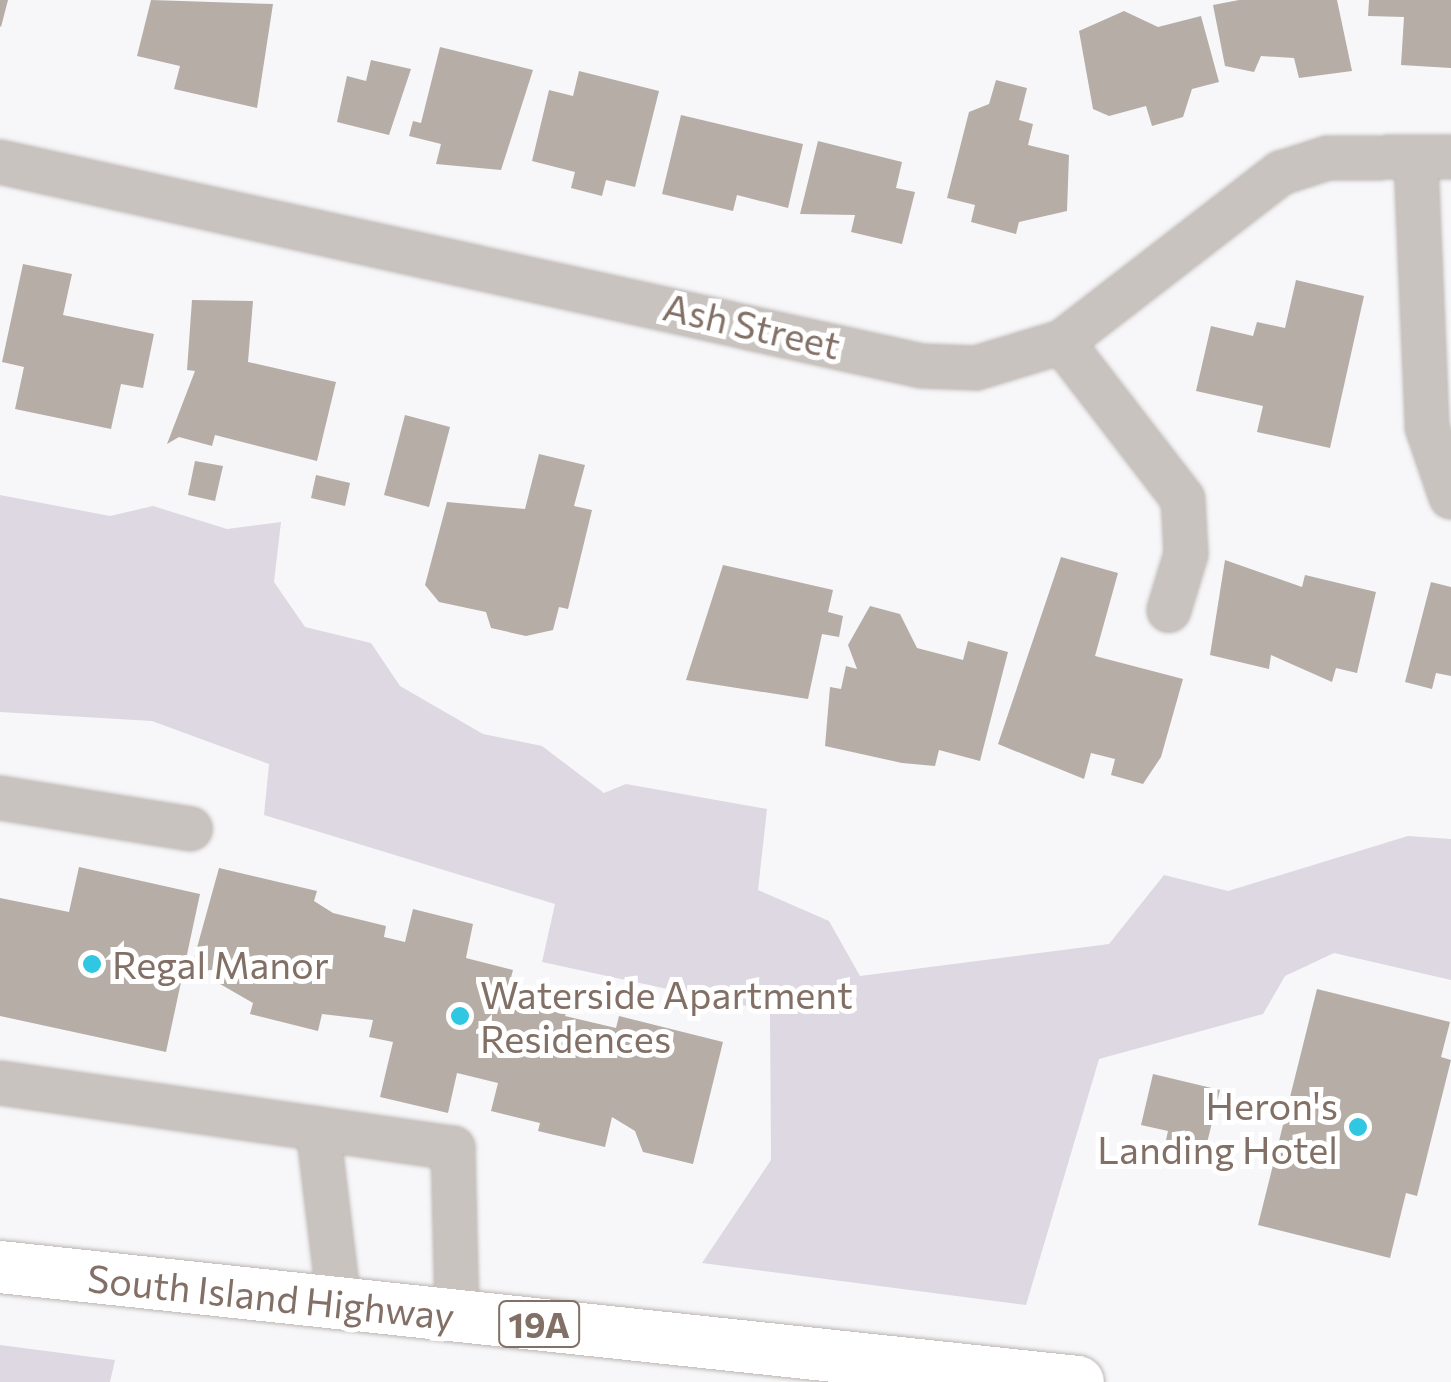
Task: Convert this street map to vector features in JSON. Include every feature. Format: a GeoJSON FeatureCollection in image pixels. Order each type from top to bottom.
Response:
{"type":"FeatureCollection","features":[{"type":"Feature","properties":{"kind":"main road","name":"South Island Highway"},"geometry":{"type":"LineString","coordinates":[[0,1267],[1078,1382]]}},
{"type":"Feature","properties":{"kind":"street","name":"Ash Street"},"geometry":{"type":"LineString","coordinates":[[0,162],[922,366],[976,368],[1062,342],[1281,172],[1328,158],[1434,158]]}},
{"type":"Feature","properties":{"kind":"street"},"geometry":{"type":"LineString","coordinates":[[1434,158],[1427,427],[1451,497]]}},
{"type":"Feature","properties":{"kind":"street"},"geometry":{"type":"LineString","coordinates":[[1062,342],[1183,499],[1186,554],[1169,610]]}},
{"type":"Feature","properties":{"kind":"street"},"geometry":{"type":"LineString","coordinates":[[0,798],[191,829]]}},
{"type":"Feature","properties":{"kind":"street"},"geometry":{"type":"LineString","coordinates":[[0,1083],[453,1148],[457,1315]]}},
{"type":"Feature","properties":{"kind":"street"},"geometry":{"type":"LineString","coordinates":[[318,1128],[339,1303]]}},
{"type":"Feature","properties":{"kind":"shaded area"},"geometry":{"type":"Polygon","coordinates":[[[0,495],[110,516],[153,506],[227,529],[281,522],[274,582],[305,627],[371,643],[400,686],[483,734],[542,746],[604,793],[626,784],[767,809],[758,890],[829,921],[860,976],[1109,944],[1164,875],[1228,891],[1408,836],[1451,839],[1451,980],[1334,953],[1285,976],[1263,1014],[1099,1059],[1026,1305],[702,1263],[771,1160],[770,1011],[542,962],[555,904],[264,815],[269,764],[152,721],[0,712],[0,495]]]}},
{"type":"Feature","properties":{"kind":"shaded area"},"geometry":{"type":"Polygon","coordinates":[[[0,1345],[115,1360],[110,1382],[0,1382],[0,1345]]]}},
{"type":"Feature","properties":{"kind":"building"},"geometry":{"type":"Polygon","coordinates":[[[0,0],[8,0],[1,27],[0,26],[0,0]]]}},
{"type":"Feature","properties":{"kind":"building"},"geometry":{"type":"Polygon","coordinates":[[[151,0],[273,4],[257,108],[174,89],[180,66],[137,56],[151,0]]]}},
{"type":"Feature","properties":{"kind":"building"},"geometry":{"type":"Polygon","coordinates":[[[1239,0],[1337,0],[1352,71],[1299,78],[1294,58],[1261,56],[1254,72],[1225,66],[1213,5],[1239,0]]]}},
{"type":"Feature","properties":{"kind":"building"},"geometry":{"type":"Polygon","coordinates":[[[1369,0],[1451,0],[1451,68],[1401,65],[1404,17],[1368,16],[1369,0]]]}},
{"type":"Feature","properties":{"kind":"building"},"geometry":{"type":"Polygon","coordinates":[[[1124,11],[1158,27],[1201,16],[1219,82],[1192,89],[1183,117],[1152,126],[1146,106],[1109,116],[1093,109],[1079,31],[1124,11]]]}},
{"type":"Feature","properties":{"kind":"building"},"geometry":{"type":"Polygon","coordinates":[[[440,47],[533,70],[501,170],[436,164],[441,144],[409,136],[413,121],[421,123],[440,47]]]}},
{"type":"Feature","properties":{"kind":"building"},"geometry":{"type":"Polygon","coordinates":[[[371,60],[411,69],[389,135],[337,122],[347,76],[366,81],[371,60]]]}},
{"type":"Feature","properties":{"kind":"building"},"geometry":{"type":"Polygon","coordinates":[[[579,71],[659,91],[635,187],[606,180],[602,196],[571,188],[575,172],[532,161],[549,90],[573,96],[579,71]]]}},
{"type":"Feature","properties":{"kind":"building"},"geometry":{"type":"Polygon","coordinates":[[[996,80],[1027,88],[1019,120],[1033,124],[1028,145],[1069,155],[1067,211],[1019,222],[1016,234],[971,222],[975,205],[947,198],[969,112],[989,104],[996,80]]]}},
{"type":"Feature","properties":{"kind":"building"},"geometry":{"type":"Polygon","coordinates":[[[681,115],[803,144],[788,208],[737,195],[733,211],[662,194],[681,115]]]}},
{"type":"Feature","properties":{"kind":"building"},"geometry":{"type":"Polygon","coordinates":[[[818,141],[902,162],[896,188],[915,192],[902,244],[851,232],[855,215],[800,214],[818,141]]]}},
{"type":"Feature","properties":{"kind":"building"},"geometry":{"type":"Polygon","coordinates":[[[23,264],[72,274],[63,315],[154,334],[143,388],[121,384],[111,429],[15,409],[24,367],[2,362],[23,264]]]}},
{"type":"Feature","properties":{"kind":"building"},"geometry":{"type":"Polygon","coordinates":[[[1296,280],[1364,296],[1330,448],[1257,432],[1263,406],[1196,391],[1211,326],[1253,336],[1257,322],[1285,328],[1296,280]]]}},
{"type":"Feature","properties":{"kind":"building"},"geometry":{"type":"Polygon","coordinates":[[[192,300],[253,301],[248,362],[336,382],[317,461],[215,435],[212,446],[179,437],[167,444],[195,371],[187,370],[192,300]]]}},
{"type":"Feature","properties":{"kind":"building"},"geometry":{"type":"Polygon","coordinates":[[[405,415],[450,427],[429,507],[384,495],[405,415]]]}},
{"type":"Feature","properties":{"kind":"building"},"geometry":{"type":"Polygon","coordinates":[[[539,454],[585,465],[574,506],[592,510],[568,609],[559,607],[553,630],[526,636],[491,628],[486,612],[439,602],[425,585],[447,502],[525,509],[539,454]]]}},
{"type":"Feature","properties":{"kind":"building"},"geometry":{"type":"Polygon","coordinates":[[[195,461],[223,466],[215,501],[188,495],[195,461]]]}},
{"type":"Feature","properties":{"kind":"building"},"geometry":{"type":"Polygon","coordinates":[[[316,475],[350,483],[345,506],[311,498],[316,475]]]}},
{"type":"Feature","properties":{"kind":"building"},"geometry":{"type":"Polygon","coordinates":[[[1061,557],[1118,573],[1095,656],[1183,679],[1161,757],[1143,784],[1111,775],[1115,759],[1091,753],[1084,779],[998,744],[1061,557]]]}},
{"type":"Feature","properties":{"kind":"building"},"geometry":{"type":"Polygon","coordinates":[[[1225,560],[1302,587],[1305,575],[1376,592],[1357,673],[1336,668],[1332,682],[1271,655],[1269,669],[1210,655],[1225,560]]]}},
{"type":"Feature","properties":{"kind":"building"},"geometry":{"type":"Polygon","coordinates":[[[723,565],[833,590],[828,612],[843,616],[839,637],[822,634],[808,699],[686,680],[723,565]]]}},
{"type":"Feature","properties":{"kind":"building"},"geometry":{"type":"Polygon","coordinates":[[[1431,582],[1451,587],[1451,676],[1436,673],[1432,689],[1405,682],[1431,582]]]}},
{"type":"Feature","properties":{"kind":"building"},"geometry":{"type":"Polygon","coordinates":[[[870,606],[900,614],[917,648],[963,660],[968,641],[1008,652],[980,761],[939,750],[935,766],[902,763],[825,746],[830,687],[841,689],[846,666],[857,669],[848,645],[870,606]]]}},
{"type":"Feature","properties":{"kind":"building","name":"Regal Manor"},"geometry":{"type":"Polygon","coordinates":[[[79,867],[200,894],[166,1052],[0,1016],[0,898],[69,912],[79,867]]]}},
{"type":"Feature","properties":{"kind":"building","name":"Waterside Apartment Residences"},"geometry":{"type":"Polygon","coordinates":[[[219,868],[317,891],[314,901],[333,913],[386,926],[384,937],[405,942],[413,909],[473,924],[466,958],[513,970],[508,989],[569,1004],[565,1016],[616,1028],[619,1016],[723,1042],[693,1164],[643,1152],[635,1131],[612,1117],[605,1147],[538,1131],[540,1123],[491,1111],[498,1083],[457,1073],[448,1113],[380,1097],[393,1042],[369,1037],[373,1020],[322,1014],[318,1031],[250,1014],[253,1003],[220,984],[224,968],[190,973],[219,868]]]}},
{"type":"Feature","properties":{"kind":"building","name":"Heron's Landing Hotel"},"geometry":{"type":"Polygon","coordinates":[[[1317,989],[1450,1022],[1441,1057],[1451,1060],[1417,1196],[1406,1193],[1390,1258],[1258,1225],[1317,989]]]}},
{"type":"Feature","properties":{"kind":"building"},"geometry":{"type":"Polygon","coordinates":[[[1153,1074],[1220,1090],[1207,1143],[1166,1140],[1168,1131],[1141,1125],[1153,1074]]]}},
{"type":"Feature","properties":{"kind":"place","name":"Regal Manor"},"geometry":{"type":"Point","coordinates":[92,964]}},
{"type":"Feature","properties":{"kind":"place","name":"Waterside Apartment Residences"},"geometry":{"type":"Point","coordinates":[460,1016]}},
{"type":"Feature","properties":{"kind":"place","name":"Heron's Landing Hotel"},"geometry":{"type":"Point","coordinates":[1358,1127]}}]}
